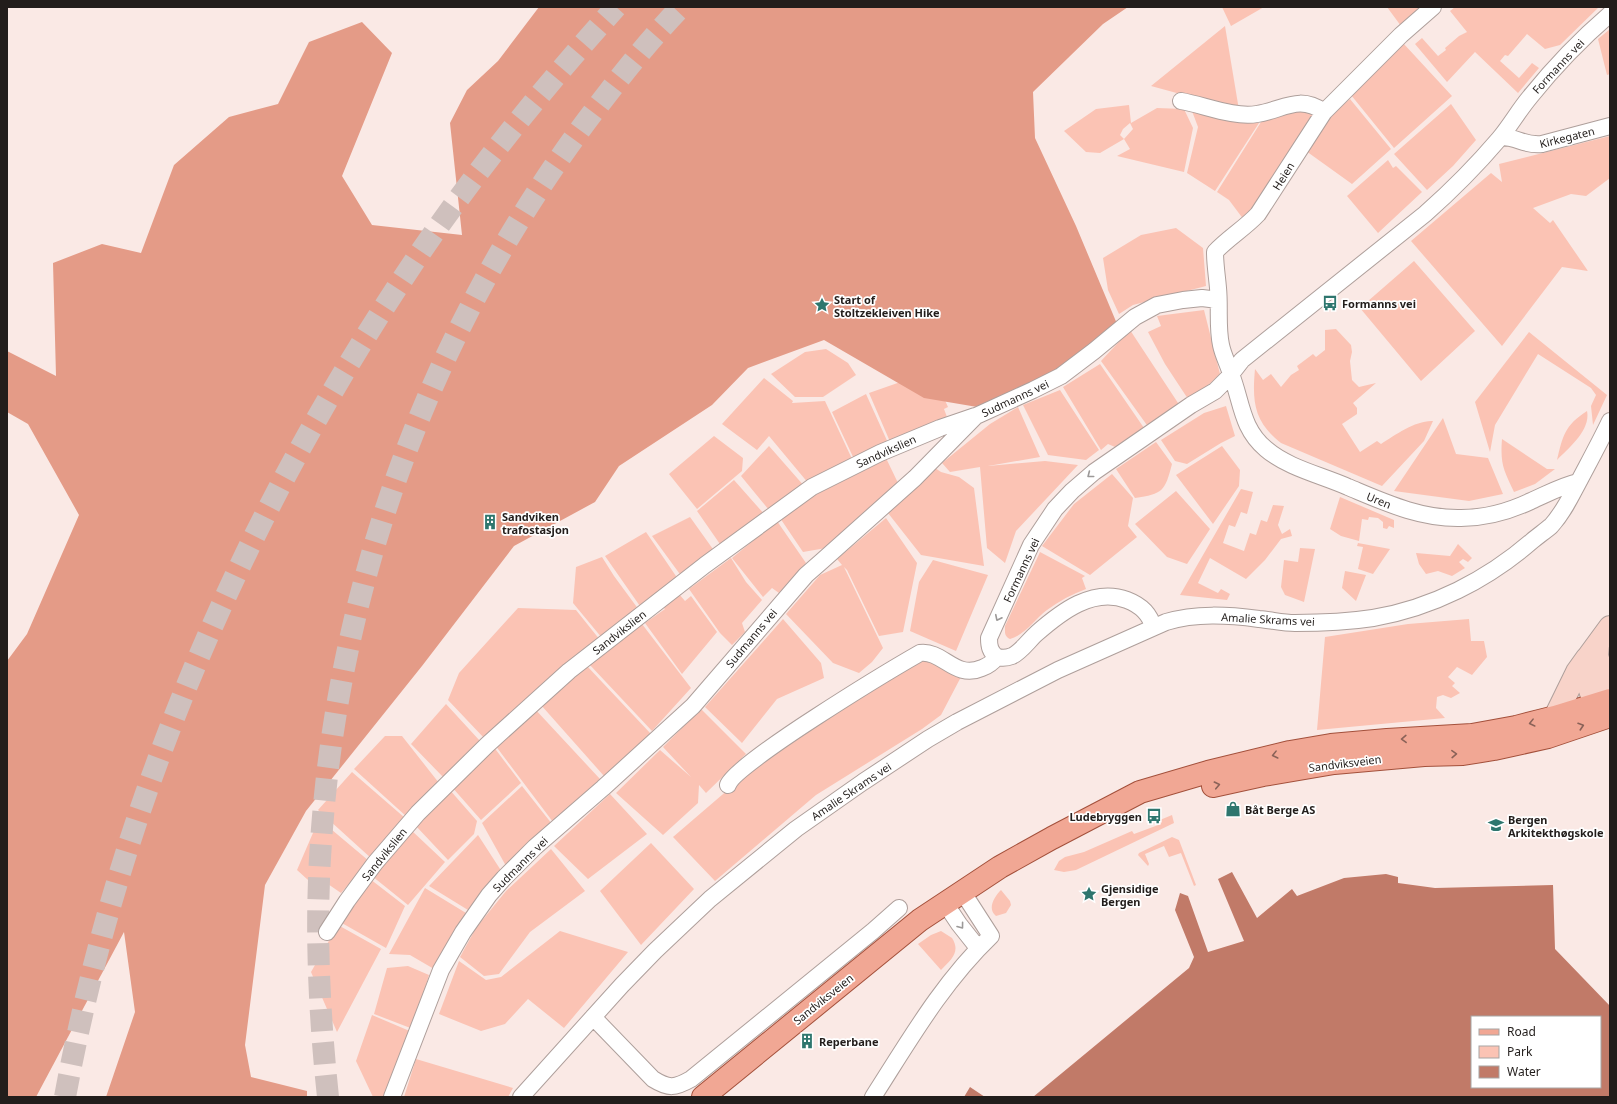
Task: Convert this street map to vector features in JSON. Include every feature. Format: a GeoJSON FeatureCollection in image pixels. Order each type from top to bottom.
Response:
{"type":"FeatureCollection","features":[{"type":"Feature","properties":{"kind":"main road"},"geometry":{"type":"LineString","coordinates":[[1599,643],[1587,681],[1607,707]]}},
{"type":"Feature","properties":{"kind":"main road"},"geometry":{"type":"LineString","coordinates":[[1555,717],[1577,672],[1583,662],[1599,643]]}},
{"type":"Feature","properties":{"kind":"main road","name":"Sandviksveien"},"geometry":{"type":"LineString","coordinates":[[702,1097],[920,920],[1026,852],[1140,792],[1208,772],[1290,752],[1331,745],[1472,735],[1607,707]]}},
{"type":"Feature","properties":{"kind":"main road","name":"Sandviksveien"},"geometry":{"type":"LineString","coordinates":[[1085,822],[1144,801],[1263,775],[1334,763],[1424,755],[1463,754],[1494,749],[1548,737],[1607,707]]}},
{"type":"Feature","properties":{"kind":"street","name":"Heien"},"geometry":{"type":"LineString","coordinates":[[1231,374],[1220,344],[1215,252],[1227,239],[1249,223],[1258,214],[1324,112],[1401,35],[1433,7]]}},
{"type":"Feature","properties":{"kind":"street","name":"Formanns vei"},"geometry":{"type":"LineString","coordinates":[[997,657],[991,650],[989,638],[1034,540],[1055,509],[1072,491],[1094,472],[1215,390],[1242,360],[1425,214],[1450,192],[1501,137],[1529,98],[1553,70],[1610,14]]}},
{"type":"Feature","properties":{"kind":"street"},"geometry":{"type":"LineString","coordinates":[[1181,101],[1237,114],[1256,114],[1298,103],[1309,104],[1324,112]]}},
{"type":"Feature","properties":{"kind":"street","name":"Kirkegaten"},"geometry":{"type":"LineString","coordinates":[[1501,137],[1511,137],[1531,145],[1542,144],[1610,126]]}},
{"type":"Feature","properties":{"kind":"street","name":"Sudmanns vei"},"geometry":{"type":"LineString","coordinates":[[392,1097],[442,970],[462,932],[474,915],[504,878],[535,847],[580,809],[693,706],[806,574],[915,478],[976,416],[1049,383],[1061,376],[1090,355],[1135,317],[1157,305],[1202,298],[1218,300]]}},
{"type":"Feature","properties":{"kind":"street","name":"Uren"},"geometry":{"type":"LineString","coordinates":[[1231,374],[1248,428],[1267,450],[1282,460],[1406,511],[1437,517],[1461,518],[1479,516],[1515,507],[1558,488],[1578,482]]}},
{"type":"Feature","properties":{"kind":"street","name":"Sandvikslien"},"geometry":{"type":"LineString","coordinates":[[327,932],[347,901],[375,863],[422,808],[487,745],[569,671],[706,565],[812,487],[856,464],[899,445],[940,428],[976,416]]}},
{"type":"Feature","properties":{"kind":"street","name":"Amalie Skrams vei"},"geometry":{"type":"LineString","coordinates":[[521,1097],[566,1049],[622,985],[655,951],[710,899],[775,846],[819,813],[928,739],[963,718],[1058,670],[1154,627],[1179,618],[1196,615],[1258,618],[1289,623],[1310,623],[1374,618],[1415,606],[1469,585],[1518,554],[1551,526],[1565,508],[1598,447],[1610,421]]}},
{"type":"Feature","properties":{"kind":"street"},"geometry":{"type":"LineString","coordinates":[[728,785],[742,770],[778,744],[844,699],[920,653],[924,652],[935,655],[963,671],[975,671],[983,668],[997,657],[1001,658],[1012,656],[1038,632],[1068,610],[1095,597],[1105,596],[1124,599],[1133,603],[1148,614],[1154,627]]}},
{"type":"Feature","properties":{"kind":"street"},"geometry":{"type":"LineString","coordinates":[[873,1097],[937,996],[978,948],[991,936],[954,897]]}},
{"type":"Feature","properties":{"kind":"street"},"geometry":{"type":"LineString","coordinates":[[954,897],[959,924],[978,948]]}},
{"type":"Feature","properties":{"kind":"street"},"geometry":{"type":"LineString","coordinates":[[593,1017],[653,1079],[670,1087],[682,1084],[691,1079],[751,1031],[899,908]]}},
{"type":"Feature","properties":{"kind":"green space"},"geometry":{"type":"Polygon","coordinates":[[[1222,7],[1264,7],[1231,26],[1222,7]]]}},
{"type":"Feature","properties":{"kind":"green space"},"geometry":{"type":"Polygon","coordinates":[[[1387,7],[1425,7],[1401,26],[1387,7]]]}},
{"type":"Feature","properties":{"kind":"green space"},"geometry":{"type":"Polygon","coordinates":[[[1455,7],[1599,7],[1560,45],[1545,49],[1527,34],[1508,56],[1505,55],[1500,61],[1519,78],[1532,63],[1539,68],[1518,93],[1475,52],[1447,82],[1415,44],[1422,38],[1438,56],[1459,36],[1467,32],[1450,11],[1455,7]]]}},
{"type":"Feature","properties":{"kind":"green space"},"geometry":{"type":"Polygon","coordinates":[[[1225,26],[1239,110],[1151,86],[1225,26]]]}},
{"type":"Feature","properties":{"kind":"green space"},"geometry":{"type":"Polygon","coordinates":[[[1610,29],[1610,74],[1607,75],[1598,39],[1610,29]]]}},
{"type":"Feature","properties":{"kind":"green space"},"geometry":{"type":"Polygon","coordinates":[[[1403,43],[1452,96],[1394,148],[1351,95],[1403,43]]]}},
{"type":"Feature","properties":{"kind":"green space"},"geometry":{"type":"Polygon","coordinates":[[[1350,99],[1391,149],[1352,184],[1306,151],[1326,119],[1350,99]]]}},
{"type":"Feature","properties":{"kind":"green space"},"geometry":{"type":"Polygon","coordinates":[[[1451,104],[1476,140],[1453,166],[1427,190],[1394,154],[1451,104]]]}},
{"type":"Feature","properties":{"kind":"green space"},"geometry":{"type":"Polygon","coordinates":[[[1129,105],[1131,123],[1157,108],[1184,109],[1193,128],[1184,172],[1117,156],[1130,149],[1124,139],[1100,153],[1086,152],[1064,131],[1096,109],[1129,105]],[[1130,123],[1123,129],[1120,135],[1124,139],[1133,129],[1130,123]]]}},
{"type":"Feature","properties":{"kind":"green space"},"geometry":{"type":"Polygon","coordinates":[[[1298,108],[1315,114],[1268,192],[1244,220],[1229,200],[1217,192],[1261,122],[1284,111],[1298,108]]]}},
{"type":"Feature","properties":{"kind":"green space"},"geometry":{"type":"Polygon","coordinates":[[[1192,111],[1259,123],[1215,191],[1187,173],[1198,127],[1192,111]]]}},
{"type":"Feature","properties":{"kind":"green space"},"geometry":{"type":"Polygon","coordinates":[[[1610,136],[1610,178],[1586,196],[1571,194],[1533,208],[1550,223],[1553,220],[1588,271],[1562,267],[1502,346],[1411,241],[1491,173],[1502,182],[1499,164],[1610,136]]]}},
{"type":"Feature","properties":{"kind":"green space"},"geometry":{"type":"Polygon","coordinates":[[[1388,160],[1393,168],[1396,166],[1422,192],[1378,233],[1347,196],[1388,160]]]}},
{"type":"Feature","properties":{"kind":"green space"},"geometry":{"type":"Polygon","coordinates":[[[1176,228],[1203,248],[1206,286],[1133,305],[1119,314],[1108,290],[1103,258],[1141,235],[1176,228]]]}},
{"type":"Feature","properties":{"kind":"green space"},"geometry":{"type":"Polygon","coordinates":[[[1414,261],[1475,331],[1421,381],[1360,308],[1414,261]]]}},
{"type":"Feature","properties":{"kind":"green space"},"geometry":{"type":"Polygon","coordinates":[[[1204,310],[1220,374],[1190,402],[1165,364],[1148,332],[1161,326],[1157,316],[1204,310]]]}},
{"type":"Feature","properties":{"kind":"green space"},"geometry":{"type":"Polygon","coordinates":[[[1336,329],[1351,345],[1352,352],[1350,361],[1352,380],[1359,387],[1376,383],[1353,403],[1357,408],[1357,414],[1342,424],[1360,452],[1377,441],[1381,444],[1413,425],[1426,421],[1433,421],[1424,441],[1382,486],[1281,443],[1265,427],[1257,410],[1254,392],[1255,369],[1263,380],[1271,374],[1281,387],[1291,375],[1299,370],[1297,366],[1313,354],[1316,357],[1325,350],[1325,330],[1336,329]]]}},
{"type":"Feature","properties":{"kind":"green space"},"geometry":{"type":"Polygon","coordinates":[[[1130,330],[1180,406],[1149,428],[1101,361],[1130,330]]]}},
{"type":"Feature","properties":{"kind":"green space"},"geometry":{"type":"Polygon","coordinates":[[[1529,332],[1607,395],[1593,425],[1591,406],[1596,395],[1591,388],[1538,354],[1495,425],[1490,452],[1475,402],[1529,332]]]}},
{"type":"Feature","properties":{"kind":"green space"},"geometry":{"type":"Polygon","coordinates":[[[826,349],[848,363],[856,375],[823,397],[795,397],[771,374],[805,352],[826,349]]]}},
{"type":"Feature","properties":{"kind":"green space"},"geometry":{"type":"Polygon","coordinates":[[[1100,364],[1144,428],[1115,447],[1108,444],[1101,450],[1063,387],[1100,364]]]}},
{"type":"Feature","properties":{"kind":"green space"},"geometry":{"type":"Polygon","coordinates":[[[764,378],[793,401],[792,403],[825,401],[853,461],[809,484],[769,436],[757,450],[722,424],[764,378]]]}},
{"type":"Feature","properties":{"kind":"green space"},"geometry":{"type":"Polygon","coordinates":[[[909,379],[943,396],[948,407],[944,409],[947,417],[891,444],[869,393],[909,379]]]}},
{"type":"Feature","properties":{"kind":"green space"},"geometry":{"type":"Polygon","coordinates":[[[1060,390],[1099,450],[1086,460],[1048,455],[1023,405],[1060,390]]]}},
{"type":"Feature","properties":{"kind":"green space"},"geometry":{"type":"Polygon","coordinates":[[[866,394],[889,445],[854,459],[832,412],[866,394]]]}},
{"type":"Feature","properties":{"kind":"green space"},"geometry":{"type":"Polygon","coordinates":[[[1226,406],[1235,436],[1187,464],[1175,461],[1161,440],[1204,413],[1226,406]]]}},
{"type":"Feature","properties":{"kind":"green space"},"geometry":{"type":"Polygon","coordinates":[[[1018,407],[1040,457],[988,466],[1045,461],[1078,465],[1016,531],[1005,563],[987,548],[980,467],[950,472],[942,463],[990,424],[1018,407]]]}},
{"type":"Feature","properties":{"kind":"green space"},"geometry":{"type":"Polygon","coordinates":[[[1587,411],[1586,425],[1582,432],[1573,444],[1557,460],[1563,438],[1569,427],[1579,416],[1587,411]]]}},
{"type":"Feature","properties":{"kind":"green space"},"geometry":{"type":"Polygon","coordinates":[[[1443,418],[1456,454],[1488,458],[1503,494],[1469,501],[1394,491],[1443,418]]]}},
{"type":"Feature","properties":{"kind":"green space"},"geometry":{"type":"Polygon","coordinates":[[[714,436],[743,458],[742,471],[697,509],[669,474],[714,436]]]}},
{"type":"Feature","properties":{"kind":"green space"},"geometry":{"type":"Polygon","coordinates":[[[1502,439],[1547,469],[1555,469],[1535,484],[1514,492],[1502,461],[1502,439]]]}},
{"type":"Feature","properties":{"kind":"green space"},"geometry":{"type":"Polygon","coordinates":[[[1156,442],[1172,464],[1165,486],[1157,493],[1152,495],[1135,498],[1116,469],[1156,442]]]}},
{"type":"Feature","properties":{"kind":"green space"},"geometry":{"type":"Polygon","coordinates":[[[769,446],[805,487],[769,510],[741,476],[769,446]]]}},
{"type":"Feature","properties":{"kind":"green space"},"geometry":{"type":"Polygon","coordinates":[[[1222,446],[1240,470],[1239,486],[1213,524],[1176,475],[1222,446]]]}},
{"type":"Feature","properties":{"kind":"green space"},"geometry":{"type":"Polygon","coordinates":[[[885,456],[898,483],[826,548],[803,552],[780,518],[829,484],[885,456]]]}},
{"type":"Feature","properties":{"kind":"green space"},"geometry":{"type":"Polygon","coordinates":[[[935,468],[941,472],[959,477],[974,488],[984,566],[921,555],[888,513],[935,468]]]}},
{"type":"Feature","properties":{"kind":"green space"},"geometry":{"type":"Polygon","coordinates":[[[1112,474],[1133,498],[1128,526],[1137,537],[1090,575],[1042,546],[1074,504],[1112,474]]]}},
{"type":"Feature","properties":{"kind":"green space"},"geometry":{"type":"Polygon","coordinates":[[[734,480],[765,515],[722,547],[697,511],[734,480]]]}},
{"type":"Feature","properties":{"kind":"green space"},"geometry":{"type":"Polygon","coordinates":[[[1241,489],[1253,492],[1247,514],[1241,512],[1235,527],[1229,525],[1223,543],[1244,551],[1250,533],[1256,535],[1261,520],[1267,522],[1273,505],[1284,506],[1278,525],[1282,534],[1290,529],[1292,536],[1281,539],[1265,560],[1246,579],[1210,558],[1198,583],[1218,593],[1221,589],[1230,594],[1227,600],[1180,595],[1241,489]]]}},
{"type":"Feature","properties":{"kind":"green space"},"geometry":{"type":"Polygon","coordinates":[[[1176,491],[1210,529],[1187,564],[1167,557],[1135,524],[1176,491]]]}},
{"type":"Feature","properties":{"kind":"green space"},"geometry":{"type":"Polygon","coordinates":[[[1340,497],[1394,520],[1394,528],[1389,526],[1387,529],[1383,528],[1383,522],[1378,518],[1369,517],[1368,520],[1362,519],[1359,541],[1341,536],[1330,529],[1340,497]]]}},
{"type":"Feature","properties":{"kind":"green space"},"geometry":{"type":"Polygon","coordinates":[[[690,517],[715,552],[682,577],[652,536],[690,517]]]}},
{"type":"Feature","properties":{"kind":"green space"},"geometry":{"type":"Polygon","coordinates":[[[886,518],[917,563],[903,632],[879,636],[847,570],[844,567],[883,648],[872,662],[859,673],[833,663],[786,614],[820,575],[842,565],[837,559],[886,518]]]}},
{"type":"Feature","properties":{"kind":"green space"},"geometry":{"type":"Polygon","coordinates":[[[777,521],[806,563],[779,593],[772,588],[763,597],[732,558],[777,521]]]}},
{"type":"Feature","properties":{"kind":"green space"},"geometry":{"type":"Polygon","coordinates":[[[646,532],[678,579],[642,609],[605,556],[646,532]]]}},
{"type":"Feature","properties":{"kind":"green space"},"geometry":{"type":"Polygon","coordinates":[[[1358,543],[1390,549],[1373,574],[1358,569],[1363,547],[1357,546],[1358,543]]]}},
{"type":"Feature","properties":{"kind":"green space"},"geometry":{"type":"Polygon","coordinates":[[[1458,544],[1472,558],[1468,562],[1463,559],[1459,562],[1465,568],[1452,576],[1438,571],[1426,574],[1419,564],[1416,553],[1450,556],[1458,544]]]}},
{"type":"Feature","properties":{"kind":"green space"},"geometry":{"type":"Polygon","coordinates":[[[1300,548],[1315,549],[1304,602],[1285,595],[1281,587],[1284,560],[1298,562],[1300,548]]]}},
{"type":"Feature","properties":{"kind":"green space"},"geometry":{"type":"Polygon","coordinates":[[[1040,552],[1085,576],[1082,578],[1086,589],[1071,595],[1056,604],[1020,634],[1010,639],[1006,635],[1005,626],[1040,552]]]}},
{"type":"Feature","properties":{"kind":"green space"},"geometry":{"type":"Polygon","coordinates":[[[602,557],[639,610],[602,638],[573,603],[576,567],[602,557]]]}},
{"type":"Feature","properties":{"kind":"green space"},"geometry":{"type":"Polygon","coordinates":[[[731,558],[746,582],[762,600],[742,623],[745,632],[732,645],[720,633],[689,589],[731,558]]]}},
{"type":"Feature","properties":{"kind":"green space"},"geometry":{"type":"Polygon","coordinates":[[[933,560],[988,575],[956,651],[910,631],[919,582],[933,560]]]}},
{"type":"Feature","properties":{"kind":"green space"},"geometry":{"type":"Polygon","coordinates":[[[1345,571],[1366,575],[1356,601],[1342,588],[1345,571]]]}},
{"type":"Feature","properties":{"kind":"green space"},"geometry":{"type":"Polygon","coordinates":[[[679,594],[685,601],[691,596],[717,632],[682,674],[645,623],[665,609],[662,606],[679,594]]]}},
{"type":"Feature","properties":{"kind":"green space"},"geometry":{"type":"Polygon","coordinates":[[[518,608],[576,610],[600,640],[484,738],[448,700],[459,673],[518,608]]]}},
{"type":"Feature","properties":{"kind":"green space"},"geometry":{"type":"Polygon","coordinates":[[[783,619],[821,663],[824,678],[777,699],[742,743],[705,707],[783,619]]]}},
{"type":"Feature","properties":{"kind":"green space"},"geometry":{"type":"Polygon","coordinates":[[[1469,619],[1471,641],[1484,641],[1487,657],[1472,675],[1457,667],[1448,677],[1455,683],[1452,686],[1460,693],[1451,698],[1443,695],[1437,697],[1436,708],[1445,718],[1317,730],[1325,637],[1408,624],[1469,619]]]}},
{"type":"Feature","properties":{"kind":"green space"},"geometry":{"type":"Polygon","coordinates":[[[642,624],[691,688],[652,731],[589,664],[642,624]]]}},
{"type":"Feature","properties":{"kind":"green space"},"geometry":{"type":"Polygon","coordinates":[[[921,656],[962,675],[941,715],[922,729],[816,795],[715,881],[673,837],[772,752],[921,656]]]}},
{"type":"Feature","properties":{"kind":"green space"},"geometry":{"type":"Polygon","coordinates":[[[587,666],[651,734],[604,776],[541,705],[587,666]]]}},
{"type":"Feature","properties":{"kind":"green space"},"geometry":{"type":"Polygon","coordinates":[[[446,704],[480,741],[444,778],[411,744],[446,704]]]}},
{"type":"Feature","properties":{"kind":"green space"},"geometry":{"type":"Polygon","coordinates":[[[534,708],[600,779],[561,817],[553,822],[495,745],[534,708]]]}},
{"type":"Feature","properties":{"kind":"green space"},"geometry":{"type":"Polygon","coordinates":[[[701,709],[746,754],[706,793],[699,785],[698,803],[663,835],[616,793],[660,750],[691,777],[663,747],[701,709]]]}},
{"type":"Feature","properties":{"kind":"green space"},"geometry":{"type":"Polygon","coordinates":[[[385,736],[402,736],[439,783],[407,817],[354,769],[385,736]]]}},
{"type":"Feature","properties":{"kind":"green space"},"geometry":{"type":"Polygon","coordinates":[[[493,746],[521,783],[481,820],[451,786],[493,746]]]}},
{"type":"Feature","properties":{"kind":"green space"},"geometry":{"type":"Polygon","coordinates":[[[352,772],[405,818],[372,859],[318,810],[352,772]]]}},
{"type":"Feature","properties":{"kind":"green space"},"geometry":{"type":"Polygon","coordinates":[[[522,786],[552,824],[506,866],[482,823],[522,786]]]}},
{"type":"Feature","properties":{"kind":"green space"},"geometry":{"type":"Polygon","coordinates":[[[449,789],[477,821],[474,834],[448,860],[415,825],[449,789]]]}},
{"type":"Feature","properties":{"kind":"green space"},"geometry":{"type":"Polygon","coordinates":[[[610,794],[647,834],[588,879],[554,846],[610,794]]]}},
{"type":"Feature","properties":{"kind":"green space"},"geometry":{"type":"Polygon","coordinates":[[[1172,815],[1174,823],[1076,870],[1064,872],[1054,870],[1059,861],[1065,857],[1084,852],[1132,831],[1134,834],[1161,824],[1160,820],[1172,815]]]}},
{"type":"Feature","properties":{"kind":"green space"},"geometry":{"type":"Polygon","coordinates":[[[319,819],[369,861],[341,893],[325,882],[318,889],[297,870],[319,819]]]}},
{"type":"Feature","properties":{"kind":"green space"},"geometry":{"type":"Polygon","coordinates":[[[411,830],[445,862],[408,905],[372,876],[411,830]]]}},
{"type":"Feature","properties":{"kind":"green space"},"geometry":{"type":"Polygon","coordinates":[[[478,835],[502,872],[468,910],[429,886],[478,835]]]}},
{"type":"Feature","properties":{"kind":"green space"},"geometry":{"type":"Polygon","coordinates":[[[1172,837],[1179,840],[1196,885],[1194,886],[1181,853],[1169,857],[1164,846],[1145,854],[1149,864],[1148,866],[1138,855],[1139,853],[1172,837]]]}},
{"type":"Feature","properties":{"kind":"green space"},"geometry":{"type":"Polygon","coordinates":[[[651,843],[694,889],[641,945],[600,891],[651,843]]]}},
{"type":"Feature","properties":{"kind":"green space"},"geometry":{"type":"Polygon","coordinates":[[[551,849],[585,891],[530,932],[499,974],[484,976],[460,957],[476,928],[506,891],[551,849]]]}},
{"type":"Feature","properties":{"kind":"green space"},"geometry":{"type":"Polygon","coordinates":[[[370,879],[405,906],[386,948],[340,922],[370,879]]]}},
{"type":"Feature","properties":{"kind":"green space"},"geometry":{"type":"Polygon","coordinates":[[[425,888],[466,913],[434,969],[410,955],[389,954],[425,888]]]}},
{"type":"Feature","properties":{"kind":"green space"},"geometry":{"type":"Polygon","coordinates":[[[1001,890],[1010,901],[1011,905],[1006,913],[996,916],[992,910],[992,903],[1001,890]]]}},
{"type":"Feature","properties":{"kind":"green space"},"geometry":{"type":"Polygon","coordinates":[[[338,925],[381,949],[337,1032],[311,972],[338,925]]]}},
{"type":"Feature","properties":{"kind":"green space"},"geometry":{"type":"Polygon","coordinates":[[[560,931],[628,952],[564,1028],[528,999],[505,1024],[481,1031],[439,1014],[459,961],[486,980],[501,977],[560,931]]]}},
{"type":"Feature","properties":{"kind":"green space"},"geometry":{"type":"Polygon","coordinates":[[[941,931],[952,938],[955,943],[955,952],[954,956],[941,970],[918,944],[931,935],[941,931]]]}},
{"type":"Feature","properties":{"kind":"green space"},"geometry":{"type":"Polygon","coordinates":[[[408,966],[429,975],[413,1029],[374,1014],[387,968],[408,966]]]}},
{"type":"Feature","properties":{"kind":"green space"},"geometry":{"type":"Polygon","coordinates":[[[372,1015],[412,1032],[386,1097],[373,1097],[356,1061],[372,1015]]]}},
{"type":"Feature","properties":{"kind":"green space"},"geometry":{"type":"Polygon","coordinates":[[[416,1059],[513,1088],[508,1097],[404,1097],[416,1059]]]}},
{"type":"Feature","properties":{"kind":"shaded area"},"geometry":{"type":"Polygon","coordinates":[[[539,7],[1128,7],[1103,24],[1033,92],[1035,138],[1076,226],[1120,331],[995,410],[924,398],[824,340],[748,368],[712,405],[619,466],[595,502],[514,546],[422,666],[306,811],[265,885],[245,1045],[251,1077],[307,1091],[307,1097],[106,1097],[135,1012],[124,932],[36,1097],[7,1097],[7,661],[27,634],[79,515],[28,424],[7,412],[7,351],[56,376],[53,263],[102,244],[141,253],[174,165],[229,117],[278,104],[309,42],[362,22],[392,53],[342,176],[372,225],[462,235],[450,123],[467,90],[498,61],[539,7]]]}},
{"type":"Feature","properties":{"kind":"water"},"geometry":{"type":"Polygon","coordinates":[[[1232,872],[1257,918],[1292,889],[1297,896],[1344,878],[1386,874],[1398,877],[1398,883],[1435,888],[1553,885],[1555,949],[1610,1006],[1610,1097],[1033,1097],[1189,968],[1194,957],[1175,910],[1180,893],[1188,896],[1208,952],[1244,941],[1218,879],[1232,872]]]}},
{"type":"Feature","properties":{"kind":"water"},"geometry":{"type":"Polygon","coordinates":[[[970,1087],[985,1097],[964,1097],[970,1087]]]}},
{"type":"Feature","properties":{"kind":"tunnel"},"geometry":{"type":"LineString","coordinates":[[65,1097],[89,984],[120,873],[157,763],[200,655],[248,550],[301,447],[359,347],[422,250],[444,218],[515,125],[616,7]]}},
{"type":"Feature","properties":{"kind":"tunnel"},"geometry":{"type":"LineString","coordinates":[[328,1097],[322,1033],[318,938],[321,842],[332,741],[350,641],[375,542],[408,446],[448,352],[495,262],[548,175],[625,71],[681,7]]}},
{"type":"Feature","properties":{"kind":"place","name":"Formanns vei"},"geometry":{"type":"Point","coordinates":[1330,303]}},
{"type":"Feature","properties":{"kind":"place","name":"Start of Stoltzekleiven Hike"},"geometry":{"type":"Point","coordinates":[822,305]}},
{"type":"Feature","properties":{"kind":"place","name":"Sandviken trafostasjon"},"geometry":{"type":"Point","coordinates":[490,522]}},
{"type":"Feature","properties":{"kind":"place","name":"Båt Berge AS"},"geometry":{"type":"Point","coordinates":[1233,809]}},
{"type":"Feature","properties":{"kind":"place","name":"Ludebryggen"},"geometry":{"type":"Point","coordinates":[1154,816]}},
{"type":"Feature","properties":{"kind":"place","name":"Bergen Arkitekthøgskole"},"geometry":{"type":"Point","coordinates":[1496,825]}},
{"type":"Feature","properties":{"kind":"place","name":"Gjensidige Bergen"},"geometry":{"type":"Point","coordinates":[1089,894]}},
{"type":"Feature","properties":{"kind":"place","name":"Reperbane"},"geometry":{"type":"Point","coordinates":[807,1041]}}]}
